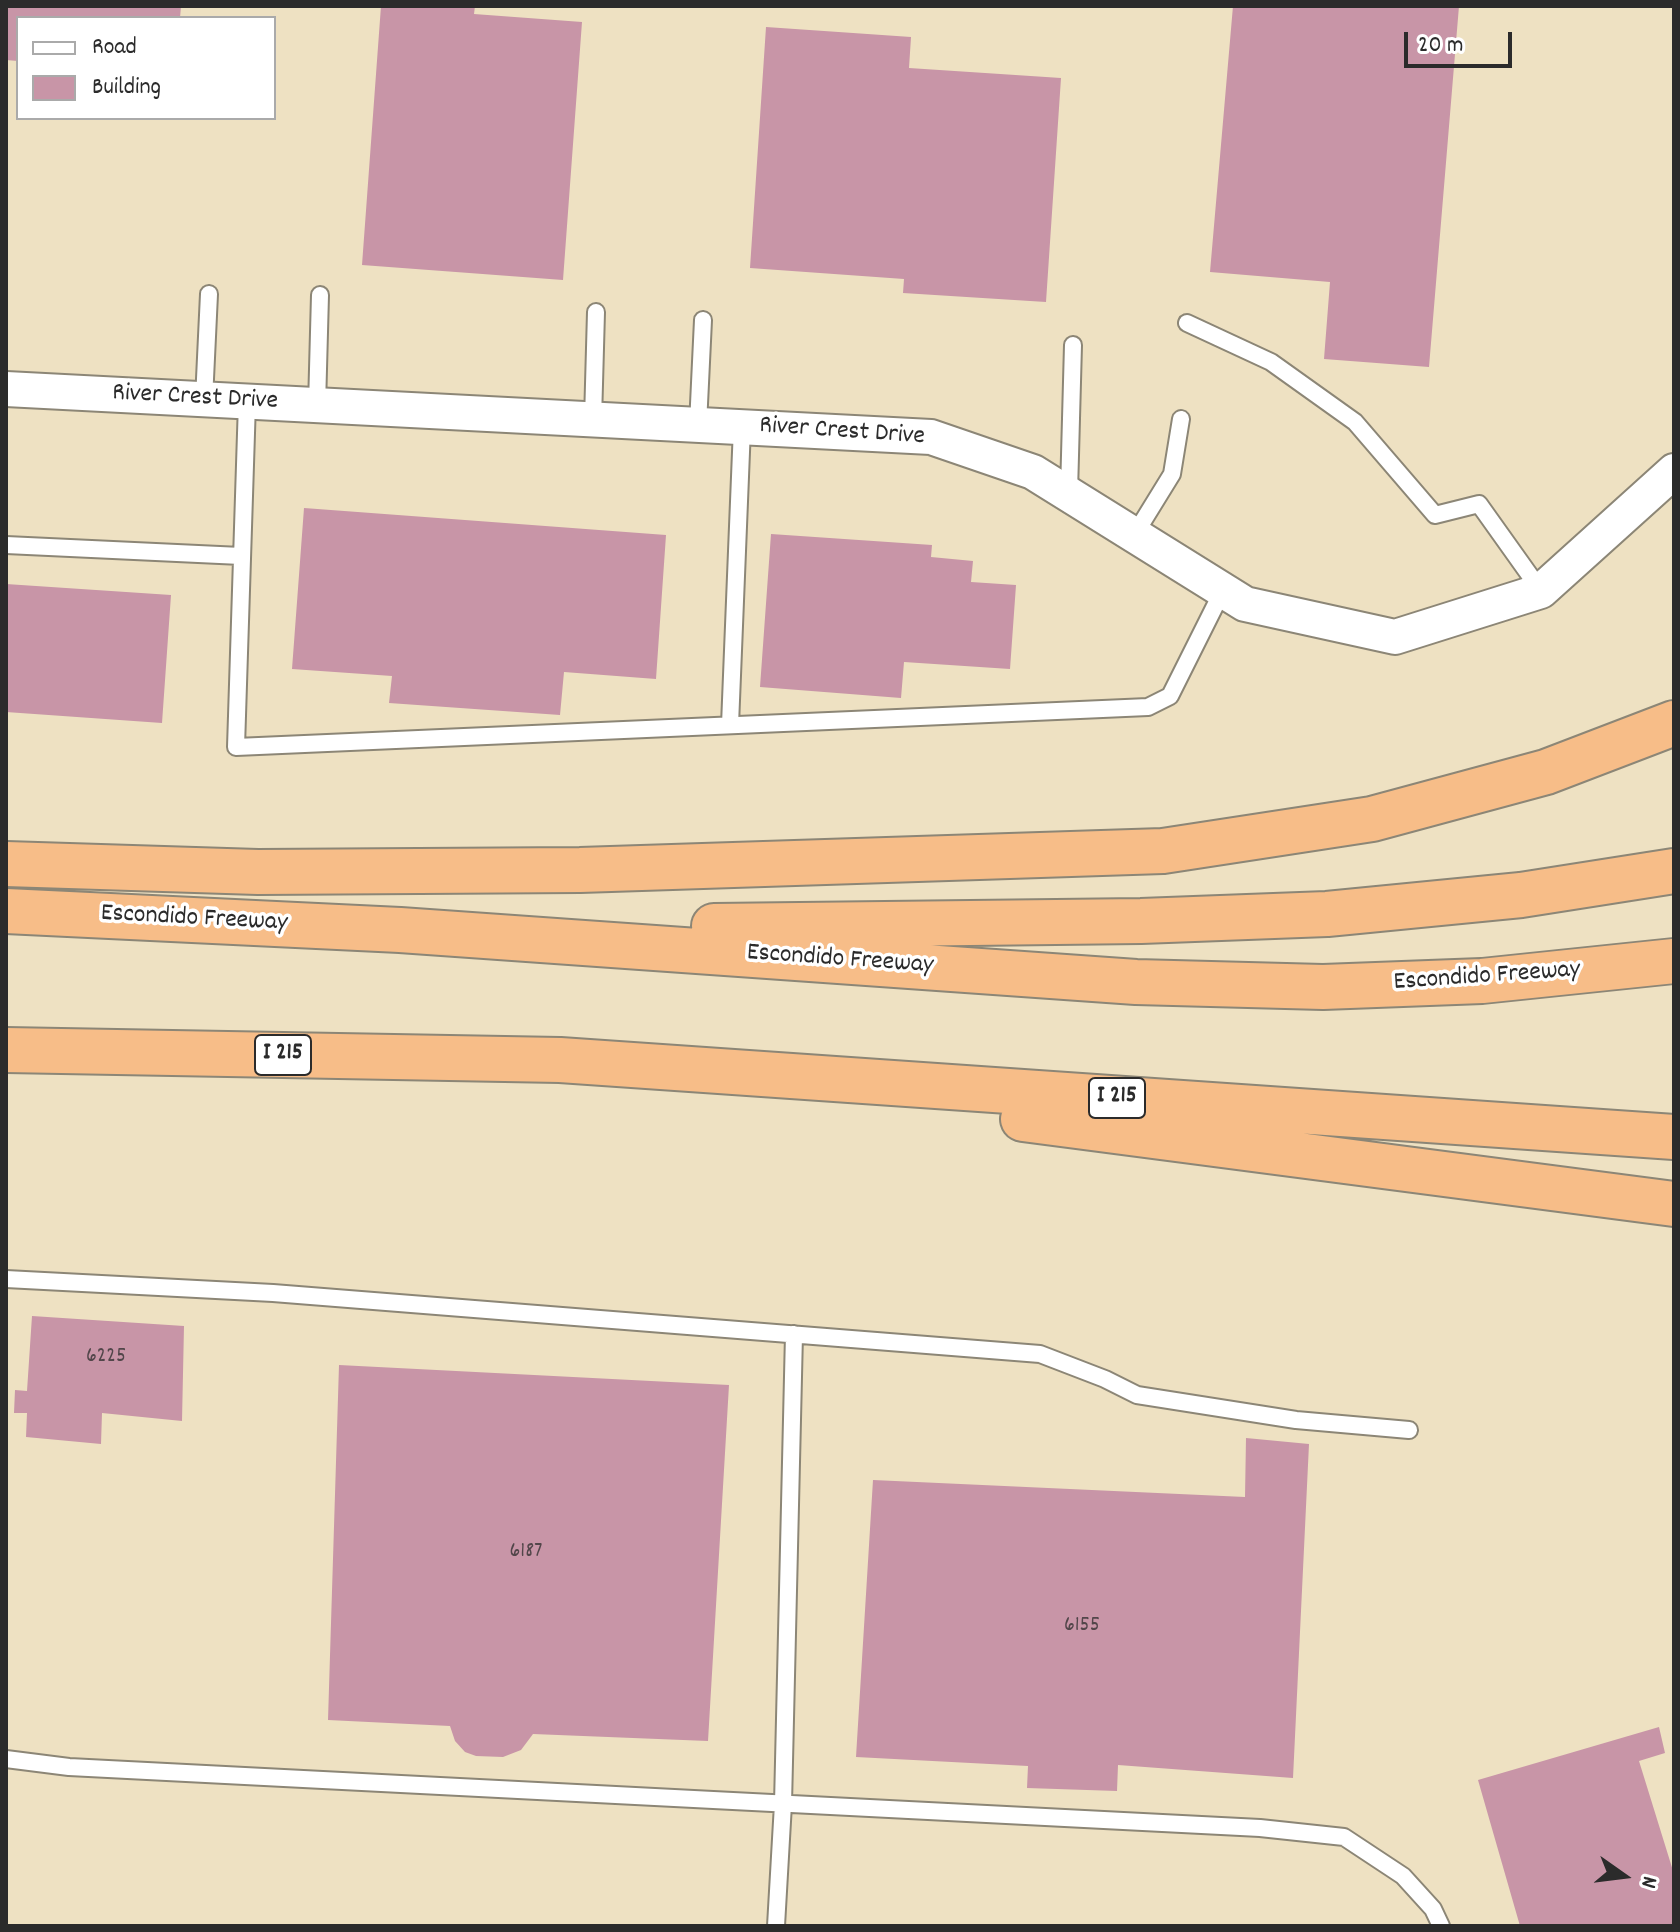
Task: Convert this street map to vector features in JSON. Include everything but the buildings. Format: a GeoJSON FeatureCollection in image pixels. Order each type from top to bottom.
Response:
{"type":"FeatureCollection","features":[{"type":"Feature","properties":{"kind":"highway"},"geometry":{"type":"LineString","coordinates":[[6,864],[258,872],[580,870],[1163,851],[1372,819],[1546,772],[1674,723]]}},
{"type":"Feature","properties":{"kind":"highway"},"geometry":{"type":"LineString","coordinates":[[400,930],[1141,921],[1327,914],[1521,895],[1674,871]]}},
{"type":"Feature","properties":{"kind":"highway","name":"Escondido Freeway"},"geometry":{"type":"LineString","coordinates":[[6,911],[400,930],[1136,982],[1323,987],[1482,981],[1674,961]]}},
{"type":"Feature","properties":{"kind":"highway","name":"I 215"},"geometry":{"type":"LineString","coordinates":[[6,1050],[560,1060],[1674,1137]]}},
{"type":"Feature","properties":{"kind":"highway"},"geometry":{"type":"LineString","coordinates":[[560,1060],[1674,1204]]}},
{"type":"Feature","properties":{"kind":"street","name":"River Crest Drive"},"geometry":{"type":"LineString","coordinates":[[6,389],[931,437],[1033,472],[1245,604],[1395,637],[1541,591],[1674,471]]}},
{"type":"Feature","properties":{"kind":"lane"},"geometry":{"type":"LineString","coordinates":[[204,400],[209,294]]}},
{"type":"Feature","properties":{"kind":"lane"},"geometry":{"type":"LineString","coordinates":[[317,406],[320,295]]}},
{"type":"Feature","properties":{"kind":"lane"},"geometry":{"type":"LineString","coordinates":[[593,420],[596,312]]}},
{"type":"Feature","properties":{"kind":"lane"},"geometry":{"type":"LineString","coordinates":[[698,425],[703,320]]}},
{"type":"Feature","properties":{"kind":"lane"},"geometry":{"type":"LineString","coordinates":[[1187,323],[1271,362],[1355,422],[1435,515],[1479,504],[1541,591]]}},
{"type":"Feature","properties":{"kind":"lane"},"geometry":{"type":"LineString","coordinates":[[1069,492],[1073,345]]}},
{"type":"Feature","properties":{"kind":"lane"},"geometry":{"type":"LineString","coordinates":[[247,402],[236,747],[1148,707],[1170,696],[1223,590]]}},
{"type":"Feature","properties":{"kind":"lane"},"geometry":{"type":"LineString","coordinates":[[1135,534],[1172,474],[1181,419]]}},
{"type":"Feature","properties":{"kind":"lane"},"geometry":{"type":"LineString","coordinates":[[730,725],[742,427]]}},
{"type":"Feature","properties":{"kind":"lane"},"geometry":{"type":"LineString","coordinates":[[6,545],[241,556]]}},
{"type":"Feature","properties":{"kind":"lane"},"geometry":{"type":"LineString","coordinates":[[6,1279],[273,1293],[1040,1354],[1137,1395],[1296,1420],[1409,1430]]}},
{"type":"Feature","properties":{"kind":"lane"},"geometry":{"type":"LineString","coordinates":[[776,1926],[783,1804],[794,1334]]}},
{"type":"Feature","properties":{"kind":"lane"},"geometry":{"type":"LineString","coordinates":[[6,1759],[82,1768],[1260,1828],[1344,1837],[1403,1876],[1433,1909],[1441,1926]]}}]}
